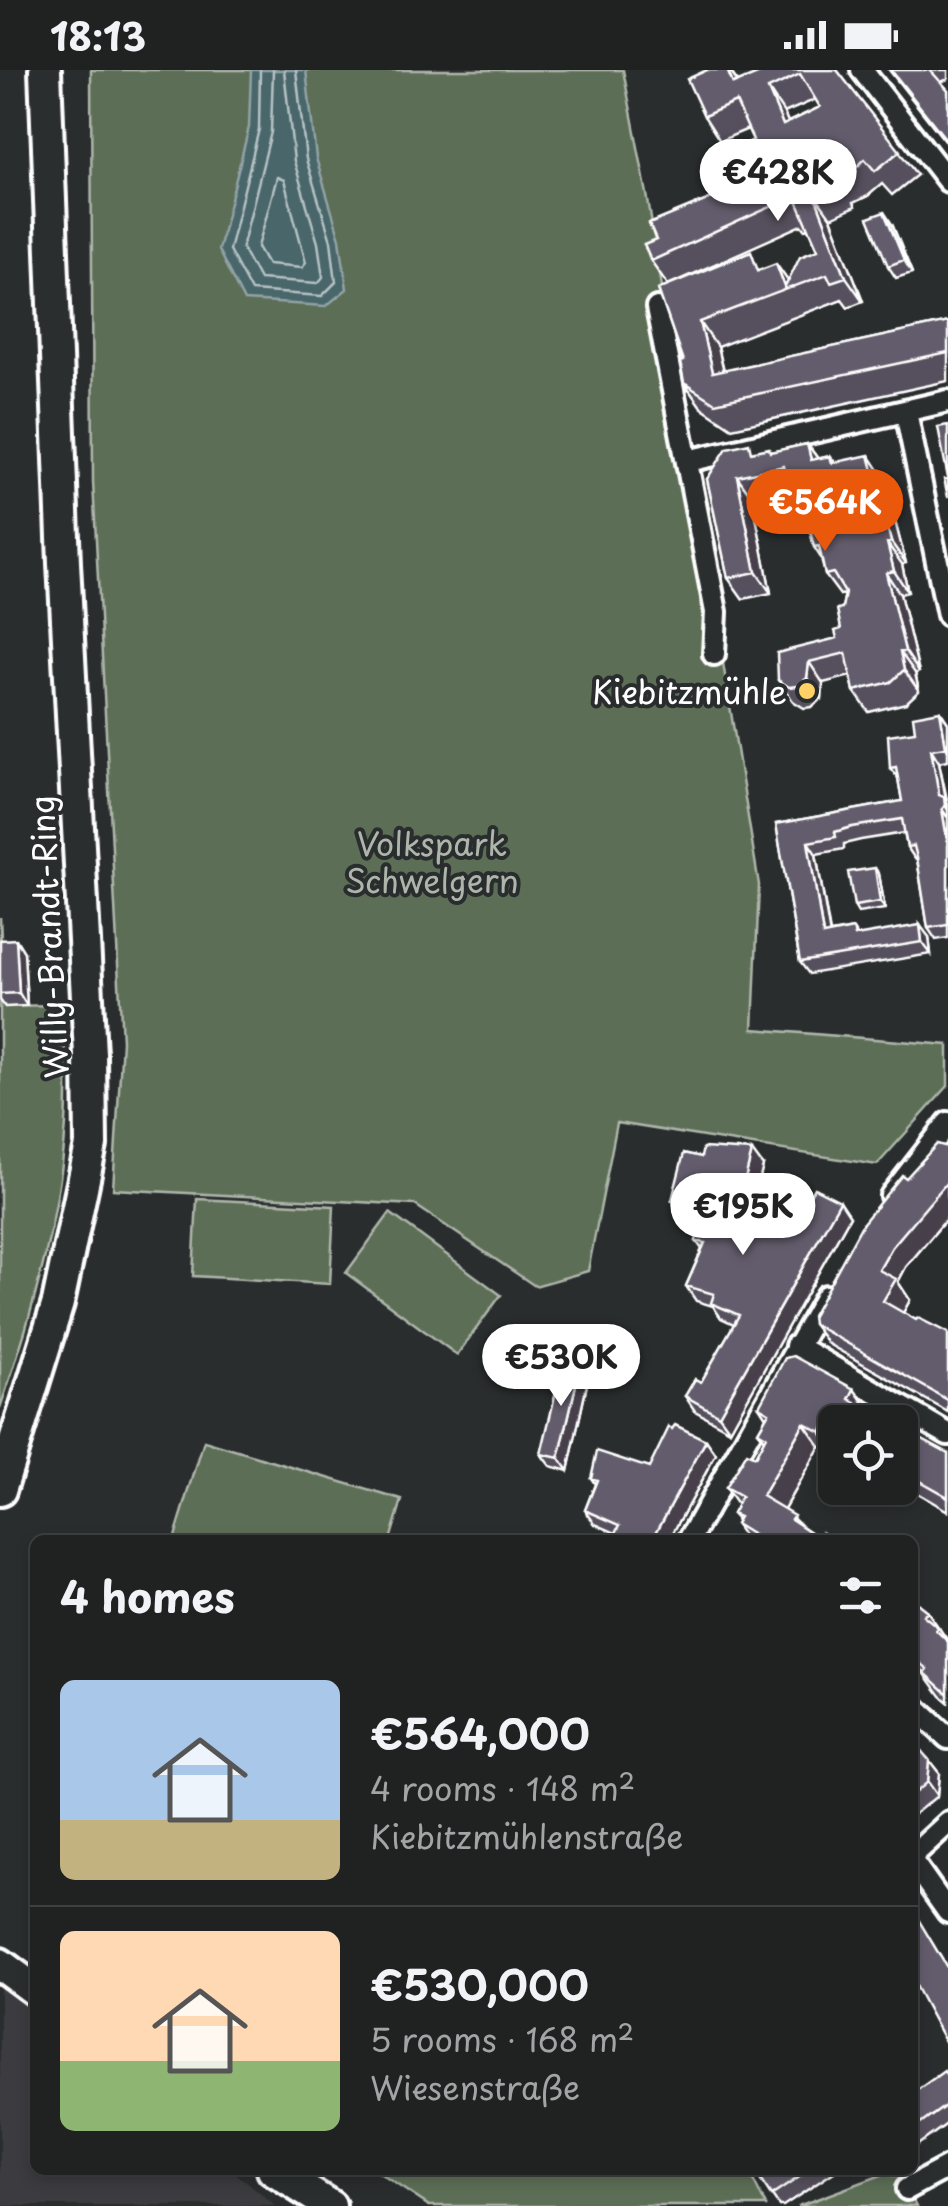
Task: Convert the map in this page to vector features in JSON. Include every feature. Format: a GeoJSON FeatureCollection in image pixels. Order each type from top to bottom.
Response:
{"type":"FeatureCollection","features":[{"type":"Feature","properties":{"kind":"main road","name":"Willy-Brandt-Ring"},"geometry":{"type":"LineString","coordinates":[[0,1490],[58,1303],[91,1145],[46,70]]}},
{"type":"Feature","properties":{"kind":"main road"},"geometry":{"type":"LineString","coordinates":[[0,1964],[30,1986]]}},
{"type":"Feature","properties":{"kind":"main road"},"geometry":{"type":"LineString","coordinates":[[285,2175],[317,2189]]}},
{"type":"Feature","properties":{"kind":"street"},"geometry":{"type":"LineString","coordinates":[[862,70],[948,181]]}},
{"type":"Feature","properties":{"kind":"street"},"geometry":{"type":"LineString","coordinates":[[656,308],[716,612],[714,654]]}},
{"type":"Feature","properties":{"kind":"street"},"geometry":{"type":"LineString","coordinates":[[688,461],[948,401]]}},
{"type":"Feature","properties":{"kind":"street"},"geometry":{"type":"LineString","coordinates":[[906,412],[948,615]]}},
{"type":"Feature","properties":{"kind":"street"},"geometry":{"type":"LineString","coordinates":[[881,1209],[947,1125]]}},
{"type":"Feature","properties":{"kind":"street"},"geometry":{"type":"LineString","coordinates":[[693,1535],[833,1284]]}},
{"type":"Feature","properties":{"kind":"street"},"geometry":{"type":"LineString","coordinates":[[796,1346],[948,1434]]}},
{"type":"Feature","properties":{"kind":"street"},"geometry":{"type":"LineString","coordinates":[[918,1710],[948,1738]]}},
{"type":"Feature","properties":{"kind":"street"},"geometry":{"type":"LineString","coordinates":[[918,1853],[948,1823]]}},
{"type":"Feature","properties":{"kind":"street"},"geometry":{"type":"LineString","coordinates":[[918,1868],[948,1912]]}},
{"type":"Feature","properties":{"kind":"street"},"geometry":{"type":"LineString","coordinates":[[907,2189],[948,2167]]}},
{"type":"Feature","properties":{"kind":"shaded area"},"geometry":{"type":"Polygon","coordinates":[[[0,1985],[30,2006],[30,2175],[238,2175],[275,2206],[0,2206],[0,1985]]]}},
{"type":"Feature","properties":{"kind":"green space","name":"Volkspark Schwelgern"},"geometry":{"type":"Polygon","coordinates":[[[91,70],[623,70],[647,194],[759,885],[753,1029],[948,1045],[948,1086],[877,1165],[617,1123],[588,1271],[535,1286],[415,1205],[113,1189],[122,1041],[93,482],[91,70]]]}},
{"type":"Feature","properties":{"kind":"green space"},"geometry":{"type":"Polygon","coordinates":[[[0,917],[4,1006],[62,1005],[67,1083],[56,1205],[25,1331],[0,1408],[0,917]]]}},
{"type":"Feature","properties":{"kind":"green space"},"geometry":{"type":"Polygon","coordinates":[[[197,1199],[334,1206],[330,1284],[193,1276],[197,1199]]]}},
{"type":"Feature","properties":{"kind":"green space"},"geometry":{"type":"Polygon","coordinates":[[[390,1213],[501,1295],[457,1355],[346,1273],[390,1213]]]}},
{"type":"Feature","properties":{"kind":"green space"},"geometry":{"type":"Polygon","coordinates":[[[204,1441],[402,1500],[392,1535],[176,1535],[204,1441]]]}},
{"type":"Feature","properties":{"kind":"green space"},"geometry":{"type":"Polygon","coordinates":[[[382,2175],[750,2175],[766,2206],[429,2206],[382,2175]]]}},
{"type":"Feature","properties":{"kind":"green space"},"geometry":{"type":"Polygon","coordinates":[[[890,2175],[902,2177],[917,2206],[798,2206],[890,2175]]]}},
{"type":"Feature","properties":{"kind":"water"},"geometry":{"type":"Polygon","coordinates":[[[251,70],[306,70],[316,158],[340,239],[347,289],[326,306],[244,301],[218,250],[249,127],[251,70]]]}},
{"type":"Feature","properties":{"kind":"building"},"geometry":{"type":"Polygon","coordinates":[[[707,70],[727,70],[733,84],[767,70],[837,70],[900,151],[875,171],[865,159],[852,172],[836,179],[838,183],[814,194],[846,277],[831,282],[827,274],[700,322],[712,373],[948,322],[948,353],[715,403],[684,383],[680,362],[683,361],[658,289],[751,251],[758,270],[776,263],[785,287],[800,256],[818,249],[797,201],[788,205],[786,200],[651,261],[644,245],[656,240],[649,224],[724,193],[708,162],[753,140],[736,102],[704,116],[687,79],[707,70]],[[800,74],[768,89],[783,125],[820,107],[800,74]]]}},
{"type":"Feature","properties":{"kind":"building"},"geometry":{"type":"Polygon","coordinates":[[[891,70],[930,70],[948,90],[948,142],[891,70]]]}},
{"type":"Feature","properties":{"kind":"building"},"geometry":{"type":"Polygon","coordinates":[[[884,212],[904,260],[888,266],[868,218],[884,212]]]}},
{"type":"Feature","properties":{"kind":"building"},"geometry":{"type":"Polygon","coordinates":[[[948,425],[948,478],[938,427],[948,425]]]}},
{"type":"Feature","properties":{"kind":"building"},"geometry":{"type":"Polygon","coordinates":[[[749,443],[751,452],[807,444],[811,460],[830,456],[832,463],[869,455],[891,542],[887,543],[894,571],[886,573],[905,651],[900,652],[904,670],[891,682],[854,691],[846,653],[809,662],[807,678],[798,686],[789,687],[778,680],[777,653],[837,638],[835,631],[841,629],[837,609],[842,608],[845,593],[833,573],[825,575],[801,491],[790,494],[784,466],[737,476],[756,572],[728,578],[707,479],[727,448],[749,443]]]}},
{"type":"Feature","properties":{"kind":"building"},"geometry":{"type":"Polygon","coordinates":[[[940,711],[946,747],[931,749],[939,795],[944,797],[945,806],[942,809],[948,845],[948,925],[928,928],[917,858],[914,846],[907,847],[902,819],[852,827],[835,832],[836,837],[808,842],[823,935],[853,929],[855,936],[920,925],[922,942],[800,962],[776,824],[902,801],[896,767],[890,768],[888,735],[915,731],[913,716],[940,711]]]}},
{"type":"Feature","properties":{"kind":"building"},"geometry":{"type":"Polygon","coordinates":[[[875,868],[880,902],[854,906],[848,872],[875,868]]]}},
{"type":"Feature","properties":{"kind":"building"},"geometry":{"type":"Polygon","coordinates":[[[16,939],[19,993],[0,994],[0,940],[16,939]]]}},
{"type":"Feature","properties":{"kind":"building"},"geometry":{"type":"Polygon","coordinates":[[[937,1144],[948,1147],[948,1181],[892,1247],[879,1270],[896,1279],[883,1301],[948,1333],[948,1400],[813,1324],[812,1316],[863,1223],[902,1175],[906,1178],[937,1144]]]}},
{"type":"Feature","properties":{"kind":"building"},"geometry":{"type":"Polygon","coordinates":[[[703,1148],[752,1151],[743,1187],[754,1190],[749,1207],[798,1215],[814,1188],[840,1201],[719,1415],[685,1396],[695,1379],[701,1382],[739,1315],[711,1303],[714,1294],[686,1286],[705,1243],[696,1241],[705,1208],[672,1200],[684,1153],[701,1157],[703,1148]]]}},
{"type":"Feature","properties":{"kind":"building"},"geometry":{"type":"Polygon","coordinates":[[[793,1356],[854,1389],[849,1399],[860,1405],[818,1405],[818,1430],[804,1423],[762,1496],[794,1515],[791,1519],[815,1535],[753,1535],[735,1524],[739,1517],[732,1514],[741,1497],[725,1488],[746,1453],[755,1457],[766,1436],[758,1431],[769,1412],[759,1406],[785,1358],[793,1356]]]}},
{"type":"Feature","properties":{"kind":"building"},"geometry":{"type":"Polygon","coordinates":[[[564,1358],[581,1363],[559,1458],[541,1454],[564,1358]]]}},
{"type":"Feature","properties":{"kind":"building"},"geometry":{"type":"Polygon","coordinates":[[[675,1425],[706,1440],[655,1535],[615,1535],[620,1525],[585,1510],[597,1480],[591,1478],[597,1451],[649,1468],[669,1427],[675,1425]]]}},
{"type":"Feature","properties":{"kind":"building"},"geometry":{"type":"Polygon","coordinates":[[[918,1437],[948,1453],[948,1497],[918,1480],[918,1437]]]}},
{"type":"Feature","properties":{"kind":"building"},"geometry":{"type":"Polygon","coordinates":[[[918,1604],[948,1642],[948,1694],[925,1673],[928,1669],[918,1661],[918,1604]]]}},
{"type":"Feature","properties":{"kind":"building"},"geometry":{"type":"Polygon","coordinates":[[[918,1747],[929,1760],[927,1782],[918,1790],[918,1747]]]}},
{"type":"Feature","properties":{"kind":"building"},"geometry":{"type":"Polygon","coordinates":[[[918,1919],[948,1969],[948,2047],[918,1991],[918,1919]]]}},
{"type":"Feature","properties":{"kind":"building"},"geometry":{"type":"Polygon","coordinates":[[[944,2071],[948,2077],[948,2104],[918,2126],[918,2090],[944,2071]]]}},
{"type":"Feature","properties":{"kind":"building"},"geometry":{"type":"Polygon","coordinates":[[[757,2175],[802,2175],[771,2196],[757,2175]]]}},
{"type":"Feature","properties":{"kind":"place","name":"Kiebitzmühle"},"geometry":{"type":"Point","coordinates":[807,691]}}]}
